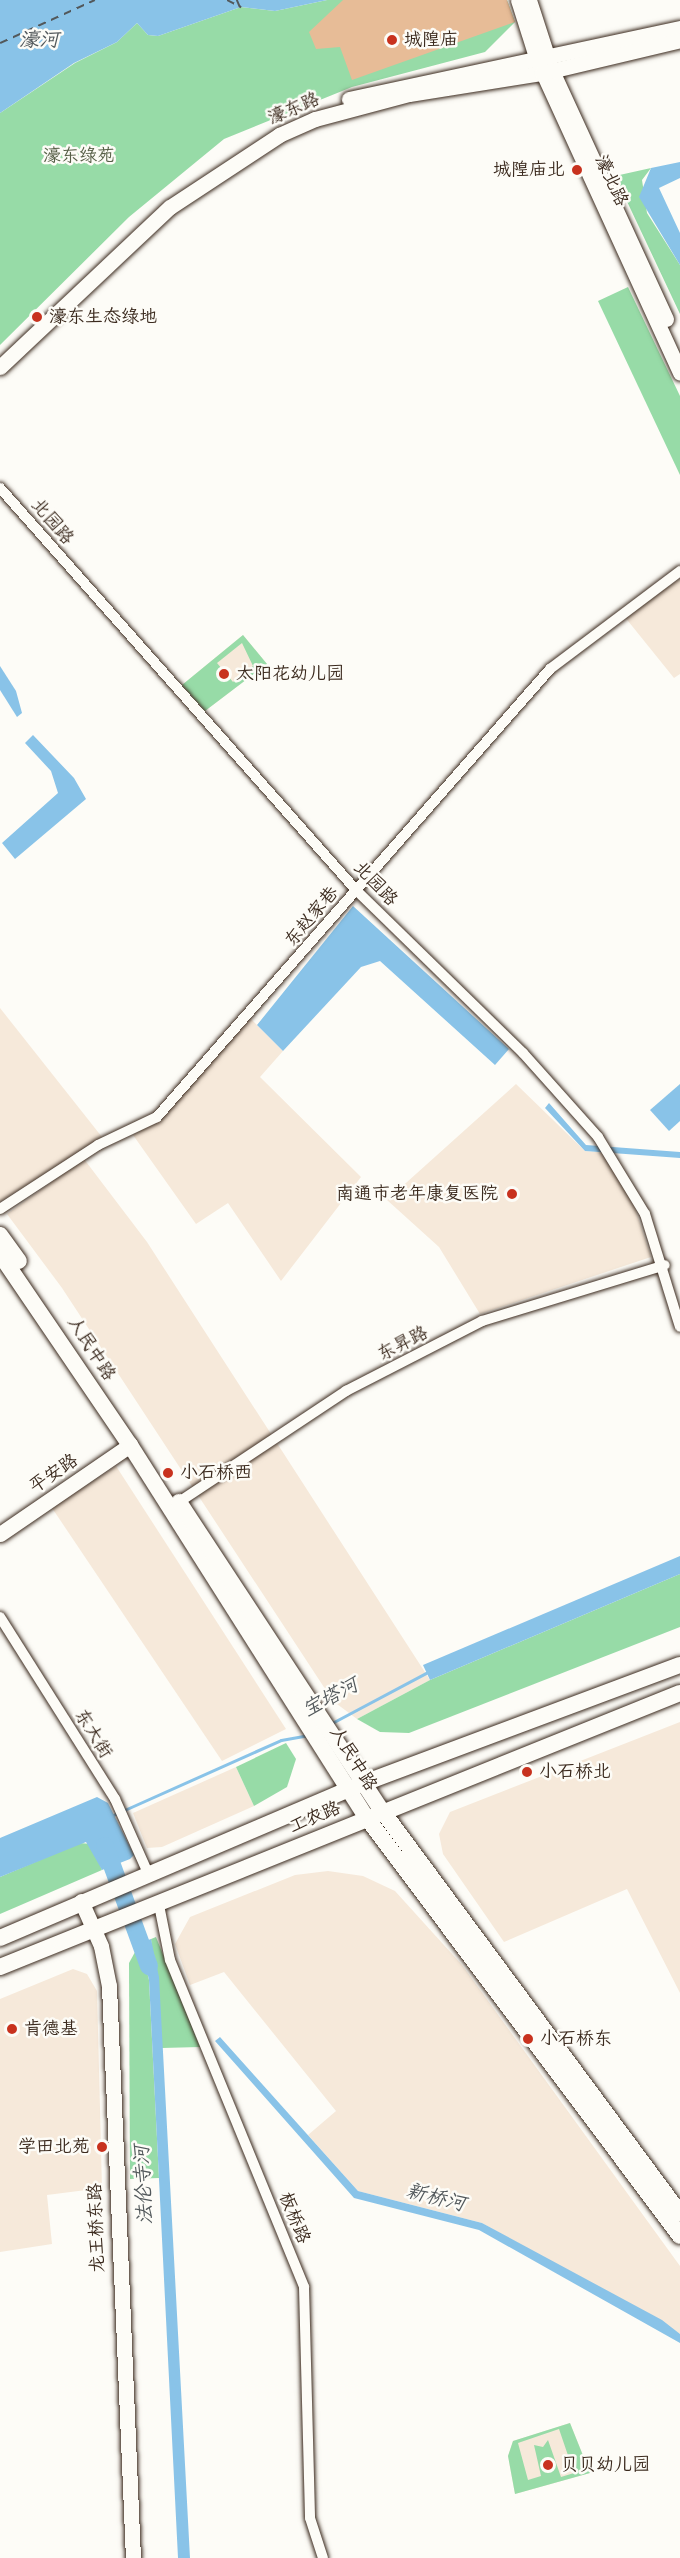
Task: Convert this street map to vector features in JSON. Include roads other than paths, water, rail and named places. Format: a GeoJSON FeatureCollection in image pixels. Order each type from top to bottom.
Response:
{"type":"FeatureCollection","features":[{"type":"Feature","properties":{"kind":"main road","name":"人民中路"},"geometry":{"type":"LineString","coordinates":[[0,1235],[179,1502],[311,1717]]}},
{"type":"Feature","properties":{"kind":"main road","name":"人民中路"},"geometry":{"type":"LineString","coordinates":[[0,1254],[357,1787],[383,1812],[676,2209],[680,2236]]}},
{"type":"Feature","properties":{"kind":"main road","name":"工农路"},"geometry":{"type":"LineString","coordinates":[[0,1938],[110,1888],[357,1787],[680,1665]]}},
{"type":"Feature","properties":{"kind":"main road","name":"工农路"},"geometry":{"type":"LineString","coordinates":[[0,1967],[680,1693]]}},
{"type":"Feature","properties":{"kind":"main road","name":"人民中路"},"geometry":{"type":"LineString","coordinates":[[357,1787],[367,1818],[676,2209]]}},
{"type":"Feature","properties":{"kind":"street","name":"濠北路"},"geometry":{"type":"LineString","coordinates":[[518,0],[680,373]]}},
{"type":"Feature","properties":{"kind":"street","name":"濠北路"},"geometry":{"type":"LineString","coordinates":[[529,0],[545,66],[680,349]]}},
{"type":"Feature","properties":{"kind":"street","name":"濠东路"},"geometry":{"type":"LineString","coordinates":[[0,367],[170,207],[250,151],[350,109],[545,66],[680,28]]}},
{"type":"Feature","properties":{"kind":"street","name":"濠东路"},"geometry":{"type":"LineString","coordinates":[[0,356],[164,203],[244,144],[346,99],[545,66],[680,40]]}},
{"type":"Feature","properties":{"kind":"street","name":"北园路"},"geometry":{"type":"LineString","coordinates":[[0,488],[356,890],[523,1053],[603,1143],[634,1188],[665,1265],[680,1327]]}},
{"type":"Feature","properties":{"kind":"street","name":"东赵家巷"},"geometry":{"type":"LineString","coordinates":[[0,1209],[98,1145],[157,1116],[550,669],[680,571]]}},
{"type":"Feature","properties":{"kind":"street","name":"东昇路"},"geometry":{"type":"LineString","coordinates":[[179,1502],[346,1392],[482,1322],[665,1265]]}},
{"type":"Feature","properties":{"kind":"street","name":"平安路"},"geometry":{"type":"LineString","coordinates":[[0,1534],[130,1445]]}},
{"type":"Feature","properties":{"kind":"street","name":"东大街"},"geometry":{"type":"LineString","coordinates":[[0,1617],[115,1799],[143,1875]]}},
{"type":"Feature","properties":{"kind":"street","name":"龙王桥东路"},"geometry":{"type":"LineString","coordinates":[[81,1901],[95,1929],[109,1986],[134,2558]]}},
{"type":"Feature","properties":{"kind":"street","name":"板桥路"},"geometry":{"type":"LineString","coordinates":[[152,1907],[170,1960],[304,2287],[310,2518],[323,2558]]}},
{"type":"Feature","properties":{"kind":"water","name":"濠河"},"geometry":{"type":"Polygon","coordinates":[[[0,0],[327,0],[275,11],[241,7],[158,36],[148,35],[137,23],[117,42],[74,63],[0,113],[0,0]]]}},
{"type":"Feature","properties":{"kind":"water"},"geometry":{"type":"Polygon","coordinates":[[[680,162],[680,178],[659,188],[680,233],[680,265],[639,197],[651,168],[680,162]]]}},
{"type":"Feature","properties":{"kind":"water"},"geometry":{"type":"Polygon","coordinates":[[[0,666],[16,691],[22,713],[17,717],[0,690],[0,666]]]}},
{"type":"Feature","properties":{"kind":"water"},"geometry":{"type":"Polygon","coordinates":[[[33,735],[74,778],[86,799],[15,859],[2,843],[58,793],[51,771],[25,743],[33,735]]]}},
{"type":"Feature","properties":{"kind":"water"},"geometry":{"type":"Polygon","coordinates":[[[353,906],[509,1049],[495,1065],[380,961],[361,967],[283,1051],[257,1025],[353,906]]]}},
{"type":"Feature","properties":{"kind":"water"},"geometry":{"type":"Polygon","coordinates":[[[680,1084],[680,1121],[669,1131],[650,1110],[680,1084]]]}},
{"type":"Feature","properties":{"kind":"water"},"geometry":{"type":"Polygon","coordinates":[[[549,1103],[586,1145],[680,1152],[680,1158],[585,1151],[545,1108],[549,1103]]]}},
{"type":"Feature","properties":{"kind":"water"},"geometry":{"type":"Polygon","coordinates":[[[680,1556],[680,1574],[430,1680],[423,1665],[680,1556]]]}},
{"type":"Feature","properties":{"kind":"water"},"geometry":{"type":"Polygon","coordinates":[[[97,1797],[108,1803],[134,1855],[130,1859],[102,1870],[86,1842],[0,1877],[0,1838],[97,1797]]]}},
{"type":"Feature","properties":{"kind":"water"},"geometry":{"type":"Polygon","coordinates":[[[151,1939],[159,1977],[190,2558],[178,2558],[149,1980],[140,1943],[151,1939]]]}},
{"type":"Feature","properties":{"kind":"water"},"geometry":{"type":"Polygon","coordinates":[[[220,2037],[358,2191],[482,2223],[662,2320],[680,2334],[680,2343],[479,2230],[354,2198],[215,2041],[220,2037]]]}},
{"type":"Feature","properties":{"kind":"waterway","name":"宝塔河"},"geometry":{"type":"LineString","coordinates":[[330,1724],[428,1672]]}},
{"type":"Feature","properties":{"kind":"waterway","name":"宝塔河"},"geometry":{"type":"LineString","coordinates":[[111,1816],[281,1740],[308,1735]]}},
{"type":"Feature","properties":{"kind":"waterway","name":"法伦寺河"},"geometry":{"type":"LineString","coordinates":[[105,1846],[149,1966]]}},
{"type":"Feature","properties":{"kind":"place","name":"城隍庙"},"geometry":{"type":"Point","coordinates":[392,40]}},
{"type":"Feature","properties":{"kind":"place","name":"城隍庙北"},"geometry":{"type":"Point","coordinates":[577,170]}},
{"type":"Feature","properties":{"kind":"place","name":"濠东生态绿地"},"geometry":{"type":"Point","coordinates":[37,317]}},
{"type":"Feature","properties":{"kind":"place","name":"太阳花幼儿园"},"geometry":{"type":"Point","coordinates":[224,674]}},
{"type":"Feature","properties":{"kind":"place","name":"南通市老年康复医院"},"geometry":{"type":"Point","coordinates":[512,1194]}},
{"type":"Feature","properties":{"kind":"place","name":"小石桥西"},"geometry":{"type":"Point","coordinates":[168,1473]}},
{"type":"Feature","properties":{"kind":"place","name":"小石桥北"},"geometry":{"type":"Point","coordinates":[527,1772]}},
{"type":"Feature","properties":{"kind":"place","name":"肯德基"},"geometry":{"type":"Point","coordinates":[12,2029]}},
{"type":"Feature","properties":{"kind":"place","name":"小石桥东"},"geometry":{"type":"Point","coordinates":[528,2039]}},
{"type":"Feature","properties":{"kind":"place","name":"学田北苑"},"geometry":{"type":"Point","coordinates":[102,2147]}},
{"type":"Feature","properties":{"kind":"place","name":"贝贝幼儿园"},"geometry":{"type":"Point","coordinates":[548,2465]}},
{"type":"Feature","properties":{"kind":"park label","name":"濠东绿苑"},"geometry":{"type":"Point","coordinates":[79,156]}},
{"type":"Feature","properties":{"kind":"water label","name":"新桥河"},"geometry":{"type":"Point","coordinates":[436,2197]}}]}
